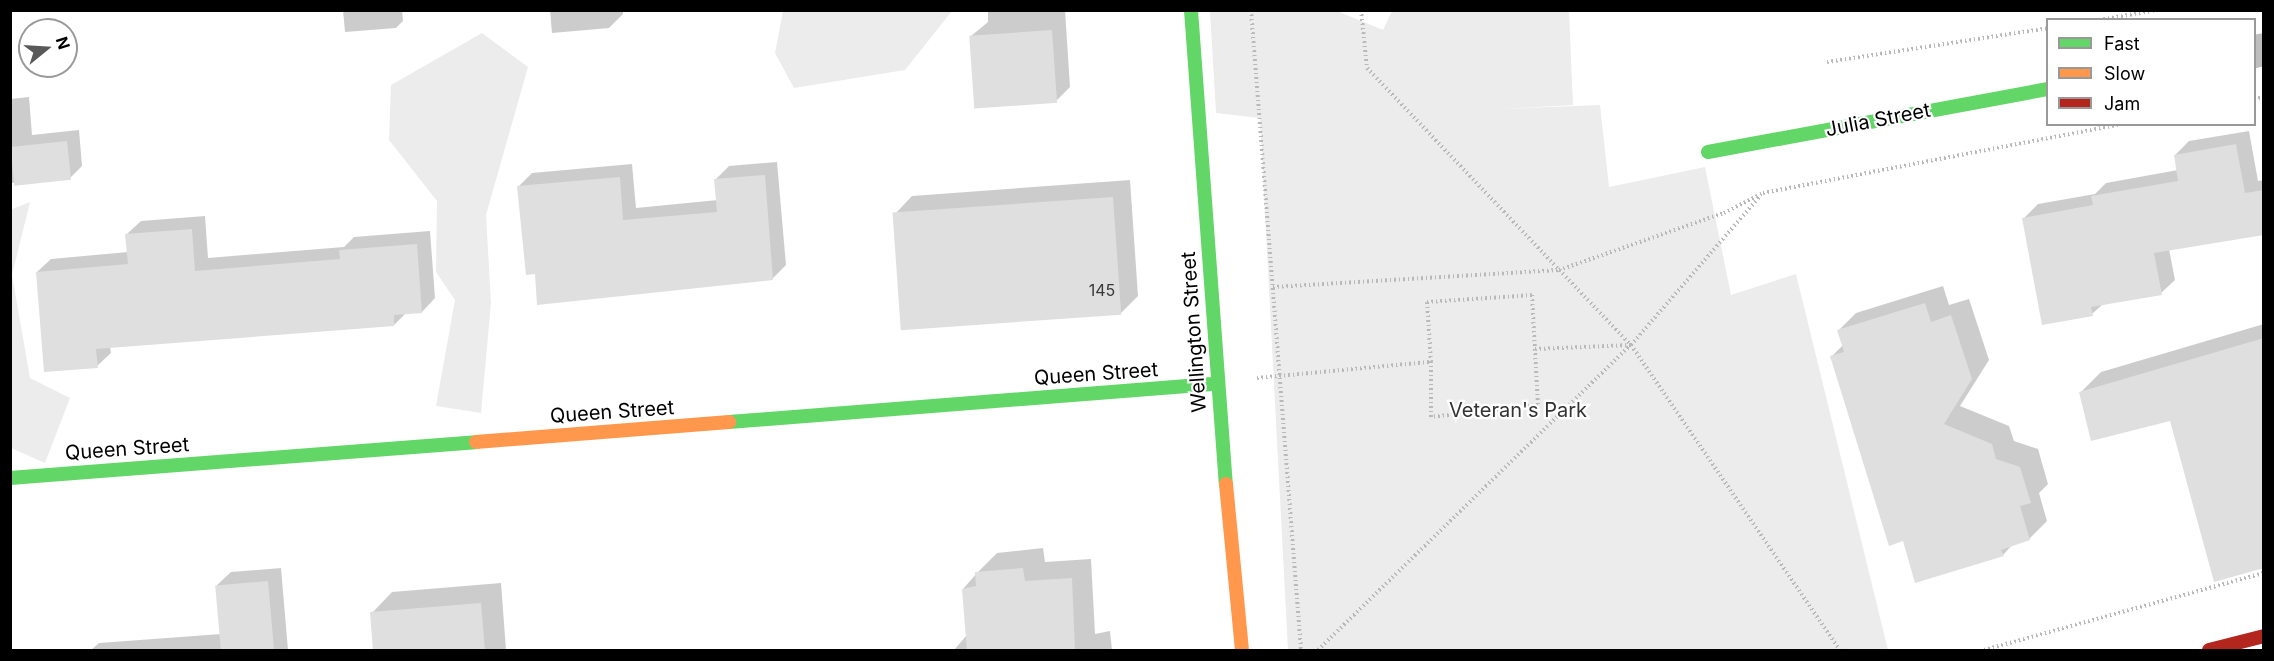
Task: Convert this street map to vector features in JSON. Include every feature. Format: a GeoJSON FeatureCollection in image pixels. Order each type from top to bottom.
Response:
{"type":"FeatureCollection","features":[{"type":"Feature","properties":{"kind":"street","name":"Wellington Street"},"geometry":{"type":"LineString","coordinates":[[1191,10],[1216,384],[1242,651]]}},
{"type":"Feature","properties":{"kind":"street","name":"Julia Street"},"geometry":{"type":"LineString","coordinates":[[1708,152],[2046,89]]}},
{"type":"Feature","properties":{"kind":"street","name":"Queen Street"},"geometry":{"type":"LineString","coordinates":[[10,478],[1216,384]]}},
{"type":"Feature","properties":{"kind":"street"},"geometry":{"type":"LineString","coordinates":[[2209,651],[2264,636]]}},
{"type":"Feature","properties":{"kind":"path"},"geometry":{"type":"LineString","coordinates":[[1251,10],[1301,651]]}},
{"type":"Feature","properties":{"kind":"path"},"geometry":{"type":"LineString","coordinates":[[1361,10],[1367,68],[1631,345],[1840,651]]}},
{"type":"Feature","properties":{"kind":"path"},"geometry":{"type":"LineString","coordinates":[[2111,18],[2157,10]]}},
{"type":"Feature","properties":{"kind":"path"},"geometry":{"type":"LineString","coordinates":[[1827,62],[2046,28]]}},
{"type":"Feature","properties":{"kind":"path"},"geometry":{"type":"LineString","coordinates":[[1273,287],[1559,270],[1724,213],[1763,193],[2110,126]]}},
{"type":"Feature","properties":{"kind":"path"},"geometry":{"type":"LineString","coordinates":[[1318,651],[1631,345],[1763,193]]}},
{"type":"Feature","properties":{"kind":"path"},"geometry":{"type":"LineString","coordinates":[[1532,295],[1538,405],[1431,417],[1431,362],[1427,302],[1532,295]]}},
{"type":"Feature","properties":{"kind":"path"},"geometry":{"type":"LineString","coordinates":[[1536,349],[1631,345]]}},
{"type":"Feature","properties":{"kind":"path"},"geometry":{"type":"LineString","coordinates":[[1216,384],[1280,375],[1431,362]]}},
{"type":"Feature","properties":{"kind":"path"},"geometry":{"type":"LineString","coordinates":[[1984,651],[2264,573]]}},
{"type":"Feature","properties":{"kind":"green space"},"geometry":{"type":"Polygon","coordinates":[[[783,10],[952,11],[905,70],[794,88],[775,53],[783,10]]]}},
{"type":"Feature","properties":{"kind":"green space","name":"Veteran's Park"},"geometry":{"type":"Polygon","coordinates":[[[1210,11],[1337,11],[1383,30],[1392,11],[1569,11],[1573,105],[1500,109],[1600,105],[1609,187],[1705,167],[1731,295],[1796,274],[1888,650],[1288,650],[1260,118],[1216,113],[1210,11]]]}},
{"type":"Feature","properties":{"kind":"green space"},"geometry":{"type":"Polygon","coordinates":[[[482,33],[528,67],[486,215],[491,303],[481,413],[436,406],[455,300],[436,272],[437,201],[389,140],[391,85],[482,33]]]}},
{"type":"Feature","properties":{"kind":"green space"},"geometry":{"type":"Polygon","coordinates":[[[30,202],[12,275],[30,378],[70,398],[45,463],[11,448],[10,210],[30,202]]]}},
{"type":"Feature","properties":{"kind":"building"},"geometry":{"type":"Polygon","coordinates":[[[1052,30],[1057,103],[974,109],[969,36],[1052,30]]]}},
{"type":"Feature","properties":{"kind":"building"},"geometry":{"type":"Polygon","coordinates":[[[67,141],[71,180],[14,186],[10,147],[67,141]]]}},
{"type":"Feature","properties":{"kind":"building"},"geometry":{"type":"Polygon","coordinates":[[[2236,144],[2245,193],[2264,190],[2264,235],[2154,253],[2162,295],[2091,307],[2093,316],[2042,325],[2022,218],[2093,205],[2091,196],[2178,181],[2174,155],[2236,144]]]}},
{"type":"Feature","properties":{"kind":"building"},"geometry":{"type":"Polygon","coordinates":[[[765,175],[773,280],[537,305],[535,274],[526,275],[517,186],[620,177],[623,220],[717,212],[714,179],[765,175]]]}},
{"type":"Feature","properties":{"kind":"building"},"geometry":{"type":"Polygon","coordinates":[[[1113,197],[1121,315],[901,330],[893,212],[1113,197]]]}},
{"type":"Feature","properties":{"kind":"building"},"geometry":{"type":"Polygon","coordinates":[[[192,229],[195,271],[340,259],[339,250],[417,244],[422,313],[394,315],[394,326],[96,349],[98,368],[44,372],[36,272],[128,264],[125,234],[192,229]]]}},
{"type":"Feature","properties":{"kind":"building"},"geometry":{"type":"Polygon","coordinates":[[[1925,303],[1931,322],[1951,315],[1972,379],[1944,424],[1992,444],[1996,459],[2020,467],[2031,503],[2020,506],[2030,540],[2001,550],[2004,556],[1915,583],[1903,541],[1889,546],[1830,356],[1844,352],[1837,330],[1925,303]]]}},
{"type":"Feature","properties":{"kind":"building"},"geometry":{"type":"Polygon","coordinates":[[[2264,338],[2264,568],[2214,582],[2170,421],[2091,441],[2079,392],[2264,338]]]}},
{"type":"Feature","properties":{"kind":"building"},"geometry":{"type":"Polygon","coordinates":[[[1023,568],[1025,581],[1072,578],[1075,651],[967,651],[962,589],[976,586],[975,572],[1023,568]]]}},
{"type":"Feature","properties":{"kind":"building"},"geometry":{"type":"Polygon","coordinates":[[[268,581],[274,650],[221,650],[215,586],[268,581]]]}},
{"type":"Feature","properties":{"kind":"building"},"geometry":{"type":"Polygon","coordinates":[[[481,603],[485,651],[373,651],[370,612],[481,603]]]}},
{"type":"Feature","properties":{"kind":"traffic: fast"},"geometry":{"type":"LineString","coordinates":[[1191,10],[1226,484]]}},
{"type":"Feature","properties":{"kind":"traffic: fast"},"geometry":{"type":"LineString","coordinates":[[1708,152],[2046,89]]}},
{"type":"Feature","properties":{"kind":"traffic: fast"},"geometry":{"type":"LineString","coordinates":[[729,422],[1216,384]]}},
{"type":"Feature","properties":{"kind":"traffic: fast"},"geometry":{"type":"LineString","coordinates":[[10,478],[476,442]]}},
{"type":"Feature","properties":{"kind":"traffic: slow"},"geometry":{"type":"LineString","coordinates":[[476,442],[729,422]]}},
{"type":"Feature","properties":{"kind":"traffic: slow"},"geometry":{"type":"LineString","coordinates":[[1226,484],[1242,650]]}},
{"type":"Feature","properties":{"kind":"traffic: jam"},"geometry":{"type":"LineString","coordinates":[[2209,650],[2264,636]]}}]}
